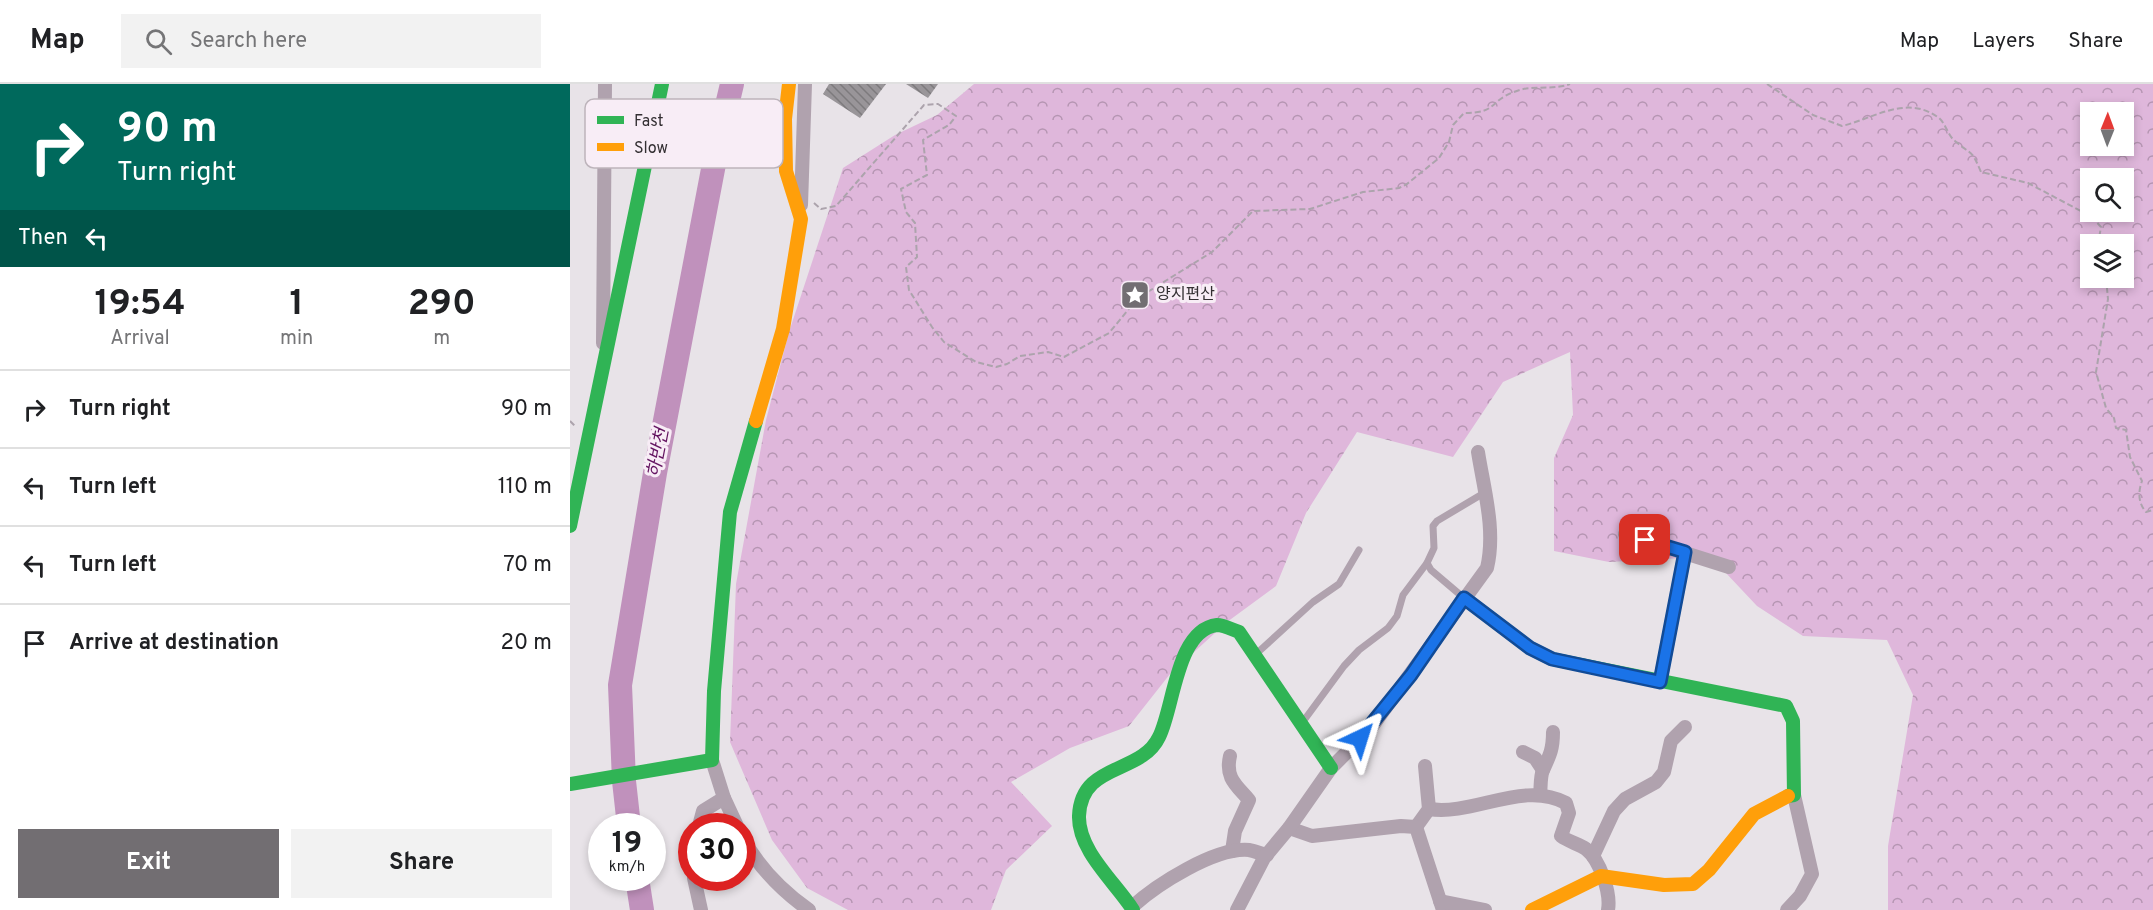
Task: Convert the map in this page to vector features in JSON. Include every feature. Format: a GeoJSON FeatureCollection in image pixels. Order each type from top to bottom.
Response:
{"type":"FeatureCollection","features":[{"type":"Feature","properties":{"kind":"street"},"geometry":{"type":"LineString","coordinates":[[605,84],[605,99]]}},
{"type":"Feature","properties":{"kind":"street"},"geometry":{"type":"LineString","coordinates":[[659,99],[662,84]]}},
{"type":"Feature","properties":{"kind":"street"},"geometry":{"type":"LineString","coordinates":[[789,84],[785,119],[786,171],[801,219]]}},
{"type":"Feature","properties":{"kind":"street"},"geometry":{"type":"LineString","coordinates":[[731,813],[705,761],[714,691],[730,512],[783,329],[801,219],[805,84]]}},
{"type":"Feature","properties":{"kind":"street"},"geometry":{"type":"LineString","coordinates":[[604,168],[602,336],[605,357]]}},
{"type":"Feature","properties":{"kind":"street"},"geometry":{"type":"LineString","coordinates":[[570,526],[644,168]]}},
{"type":"Feature","properties":{"kind":"street"},"geometry":{"type":"LineString","coordinates":[[1237,910],[1267,855],[1331,768],[1371,728],[1487,568],[1491,550],[1478,452]]}},
{"type":"Feature","properties":{"kind":"street"},"geometry":{"type":"LineString","coordinates":[[1625,534],[1729,567]]}},
{"type":"Feature","properties":{"kind":"street"},"geometry":{"type":"LineString","coordinates":[[1660,682],[1685,552]]}},
{"type":"Feature","properties":{"kind":"street"},"geometry":{"type":"LineString","coordinates":[[1464,598],[1530,648],[1552,659],[1786,706],[1792,721],[1794,795],[1812,874],[1800,896],[1787,910]]}},
{"type":"Feature","properties":{"kind":"street"},"geometry":{"type":"LineString","coordinates":[[1267,855],[1249,850],[1232,851],[1165,880],[1132,908],[1082,834],[1078,817],[1092,782],[1109,770],[1151,750],[1160,736],[1177,675],[1197,636],[1213,627],[1231,626],[1239,632],[1331,768]]}},
{"type":"Feature","properties":{"kind":"street"},"geometry":{"type":"LineString","coordinates":[[1593,856],[1614,811],[1624,799],[1656,782],[1664,772],[1671,741],[1685,728]]}},
{"type":"Feature","properties":{"kind":"street"},"geometry":{"type":"LineString","coordinates":[[1540,795],[1543,770],[1549,764],[1553,732]]}},
{"type":"Feature","properties":{"kind":"street"},"geometry":{"type":"LineString","coordinates":[[1523,752],[1535,758],[1543,770]]}},
{"type":"Feature","properties":{"kind":"street"},"geometry":{"type":"LineString","coordinates":[[1230,756],[1229,775],[1234,786],[1249,800],[1245,814],[1235,831],[1232,851]]}},
{"type":"Feature","properties":{"kind":"street"},"geometry":{"type":"LineString","coordinates":[[570,784],[705,761]]}},
{"type":"Feature","properties":{"kind":"street"},"geometry":{"type":"LineString","coordinates":[[1416,827],[1429,809],[1425,766]]}},
{"type":"Feature","properties":{"kind":"street"},"geometry":{"type":"LineString","coordinates":[[1429,809],[1456,810],[1482,802],[1540,795],[1554,796],[1566,803],[1569,813],[1561,836],[1585,848],[1593,856],[1606,884],[1608,910]]}},
{"type":"Feature","properties":{"kind":"street"},"geometry":{"type":"LineString","coordinates":[[1532,910],[1601,876],[1671,885],[1693,884],[1709,870],[1736,833],[1754,814],[1783,797],[1794,795]]}},
{"type":"Feature","properties":{"kind":"street"},"geometry":{"type":"LineString","coordinates":[[704,813],[724,798]]}},
{"type":"Feature","properties":{"kind":"street"},"geometry":{"type":"LineString","coordinates":[[1289,828],[1312,836],[1401,826],[1416,827]]}},
{"type":"Feature","properties":{"kind":"street"},"geometry":{"type":"LineString","coordinates":[[1416,827],[1442,905],[1485,910]]}},
{"type":"Feature","properties":{"kind":"street"},"geometry":{"type":"LineString","coordinates":[[756,857],[785,891],[809,910]]}},
{"type":"Feature","properties":{"kind":"street"},"geometry":{"type":"LineString","coordinates":[[697,891],[701,910]]}},
{"type":"Feature","properties":{"kind":"lane"},"geometry":{"type":"LineString","coordinates":[[1301,725],[1344,666],[1359,650],[1388,628],[1397,616],[1402,595],[1427,563],[1434,548],[1433,526],[1437,521],[1484,493]]}},
{"type":"Feature","properties":{"kind":"lane"},"geometry":{"type":"LineString","coordinates":[[1256,654],[1313,602],[1339,584],[1359,550]]}},
{"type":"Feature","properties":{"kind":"lane"},"geometry":{"type":"LineString","coordinates":[[1427,563],[1464,598]]}},
{"type":"Feature","properties":{"kind":"path"},"geometry":{"type":"LineString","coordinates":[[801,194],[821,209],[837,206],[924,105],[938,104],[956,116],[949,125],[923,141],[927,175],[901,189],[906,212],[915,224],[917,257],[906,267],[909,290],[917,306],[944,342],[976,362],[996,367],[1007,364],[1020,356],[1048,352],[1064,357],[1109,333],[1138,298],[1212,252],[1253,211],[1310,209],[1363,192],[1399,188],[1439,158],[1449,142],[1453,125],[1464,113],[1490,110],[1514,92],[1535,87],[1553,88],[1570,84]]}},
{"type":"Feature","properties":{"kind":"path"},"geometry":{"type":"LineString","coordinates":[[1767,84],[1814,115],[1842,126],[1898,107],[1909,106],[1931,113],[1942,120],[1954,141],[1973,153],[1981,172],[2028,183],[2092,217],[2101,227],[2100,234]]}},
{"type":"Feature","properties":{"kind":"path"},"geometry":{"type":"LineString","coordinates":[[2107,288],[2108,299],[2096,372],[2106,408],[2114,418],[2116,428],[2126,430],[2130,457],[2142,481],[2139,490],[2140,506],[2146,512],[2153,510]]}},
{"type":"Feature","properties":{"kind":"green space"},"geometry":{"type":"Polygon","coordinates":[[[974,84],[2153,84],[2153,910],[1888,910],[1888,846],[1913,695],[1887,640],[1803,636],[1757,606],[1725,572],[1683,558],[1609,562],[1554,551],[1554,458],[1573,415],[1570,352],[1503,382],[1453,457],[1357,432],[1306,513],[1276,586],[1227,622],[1170,674],[1129,726],[1070,748],[1011,782],[1052,826],[1006,870],[991,910],[848,910],[807,888],[772,840],[730,742],[736,584],[766,420],[789,332],[843,168],[895,135],[937,115],[974,84]]]}},
{"type":"Feature","properties":{"kind":"building"},"geometry":{"type":"Polygon","coordinates":[[[829,84],[886,84],[860,118],[823,94],[829,84]]]}},
{"type":"Feature","properties":{"kind":"building"},"geometry":{"type":"Polygon","coordinates":[[[906,84],[938,84],[928,98],[906,84]]]}},
{"type":"Feature","properties":{"kind":"waterway","name":"하반천"},"geometry":{"type":"LineString","coordinates":[[728,99],[732,84]]}},
{"type":"Feature","properties":{"kind":"waterway","name":"하반천"},"geometry":{"type":"LineString","coordinates":[[628,813],[620,685],[655,473],[713,168]]}},
{"type":"Feature","properties":{"kind":"waterway","name":"하반천"},"geometry":{"type":"LineString","coordinates":[[639,891],[642,910]]}},
{"type":"Feature","properties":{"kind":"traffic: fast"},"geometry":{"type":"LineString","coordinates":[[659,99],[662,84]]}},
{"type":"Feature","properties":{"kind":"traffic: fast"},"geometry":{"type":"LineString","coordinates":[[570,526],[645,168]]}},
{"type":"Feature","properties":{"kind":"traffic: fast"},"geometry":{"type":"LineString","coordinates":[[570,784],[712,760],[714,691],[730,512],[756,421]]}},
{"type":"Feature","properties":{"kind":"traffic: fast"},"geometry":{"type":"LineString","coordinates":[[1464,598],[1530,648],[1552,659],[1786,706],[1793,721],[1794,795],[1788,796]]}},
{"type":"Feature","properties":{"kind":"traffic: fast"},"geometry":{"type":"LineString","coordinates":[[1133,910],[1099,866],[1085,842],[1080,829],[1079,816],[1082,799],[1090,786],[1100,777],[1139,758],[1159,737],[1178,672],[1193,641],[1203,630],[1217,625],[1239,632],[1331,768]]}},
{"type":"Feature","properties":{"kind":"traffic: slow"},"geometry":{"type":"LineString","coordinates":[[756,421],[783,329],[801,219],[786,171],[785,119],[789,84]]}},
{"type":"Feature","properties":{"kind":"traffic: slow"},"geometry":{"type":"LineString","coordinates":[[1532,910],[1601,876],[1664,885],[1693,884],[1709,870],[1754,814],[1788,796]]}},
{"type":"Feature","properties":{"kind":"place","name":"양지편산"},"geometry":{"type":"Point","coordinates":[1135,295]}},
{"type":"Feature","properties":{"kind":"route"},"geometry":{"type":"LineString","coordinates":[[1360,738],[1371,728],[1411,675],[1449,623],[1464,598],[1530,648],[1552,659],[1660,682],[1685,552],[1645,540]]}}]}
